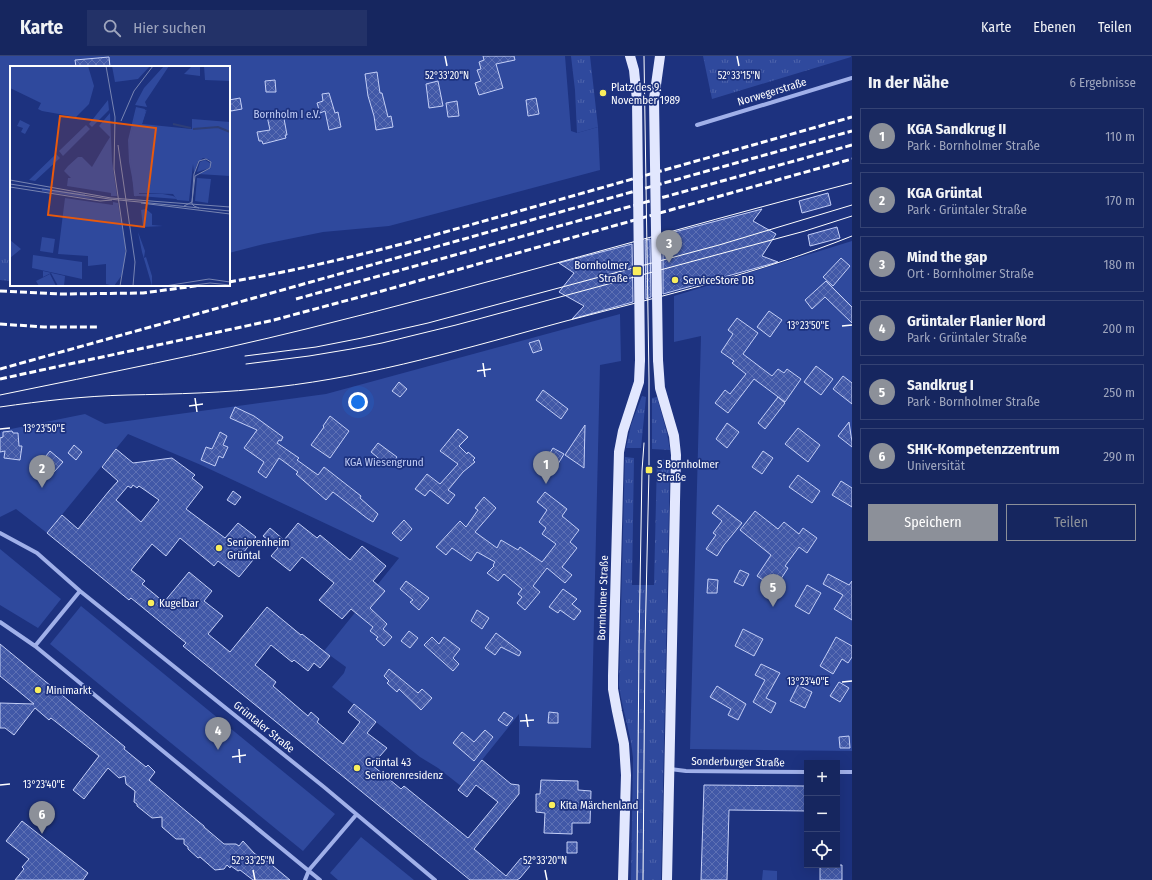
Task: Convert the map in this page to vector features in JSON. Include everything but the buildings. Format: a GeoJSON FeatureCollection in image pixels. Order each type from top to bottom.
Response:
{"type":"FeatureCollection","features":[{"type":"Feature","properties":{"kind":"main road","name":"Bornholmer Straße"},"geometry":{"type":"LineString","coordinates":[[623,880],[626,775],[624,744],[613,690],[620,452],[624,431],[639,382],[640,360],[637,100],[634,70],[630,56]]}},
{"type":"Feature","properties":{"kind":"main road"},"geometry":{"type":"LineString","coordinates":[[660,56],[654,99],[658,360],[660,388],[674,436],[676,455],[667,880]]}},
{"type":"Feature","properties":{"kind":"street","name":"Norwegerstraße"},"geometry":{"type":"LineString","coordinates":[[697,124],[852,78]]}},
{"type":"Feature","properties":{"kind":"street","name":"Grüntaler Straße"},"geometry":{"type":"LineString","coordinates":[[0,533],[37,553],[80,591],[318,783],[435,880]]}},
{"type":"Feature","properties":{"kind":"street"},"geometry":{"type":"LineString","coordinates":[[35,646],[80,591]]}},
{"type":"Feature","properties":{"kind":"street"},"geometry":{"type":"LineString","coordinates":[[0,622],[35,646],[320,880]]}},
{"type":"Feature","properties":{"kind":"street","name":"Sonderburger Straße"},"geometry":{"type":"LineString","coordinates":[[670,769],[804,772]]}},
{"type":"Feature","properties":{"kind":"street"},"geometry":{"type":"LineString","coordinates":[[840,772],[852,772]]}},
{"type":"Feature","properties":{"kind":"street"},"geometry":{"type":"LineString","coordinates":[[305,880],[309,870],[356,815]]}},
{"type":"Feature","properties":{"kind":"green space","name":"Bornholm I e.V."},"geometry":{"type":"Polygon","coordinates":[[[0,56],[565,56],[571,131],[577,133],[598,127],[600,170],[389,226],[323,232],[230,253],[230,66],[10,66],[10,258],[0,257],[0,56]]]}},
{"type":"Feature","properties":{"kind":"green space"},"geometry":{"type":"Polygon","coordinates":[[[571,56],[590,56],[598,127],[577,133],[575,90],[571,56]]]}},
{"type":"Feature","properties":{"kind":"green space"},"geometry":{"type":"Polygon","coordinates":[[[703,56],[851,56],[851,57],[712,99],[703,56]]]}},
{"type":"Feature","properties":{"kind":"green space"},"geometry":{"type":"Polygon","coordinates":[[[0,200],[10,201],[10,281],[0,280],[0,200]]]}},
{"type":"Feature","properties":{"kind":"green space"},"geometry":{"type":"Polygon","coordinates":[[[852,241],[852,751],[690,749],[701,336],[674,342],[674,296],[852,241]]]}},
{"type":"Feature","properties":{"kind":"green space","name":"KGA Wiesengrund"},"geometry":{"type":"Polygon","coordinates":[[[620,314],[621,361],[600,365],[591,748],[519,746],[519,714],[461,786],[438,768],[420,757],[332,687],[344,673],[346,667],[324,651],[399,558],[201,465],[128,434],[47,533],[16,509],[0,517],[1,431],[85,414],[105,424],[326,394],[620,314]]]}},
{"type":"Feature","properties":{"kind":"green space"},"geometry":{"type":"Polygon","coordinates":[[[642,396],[646,397],[641,448],[626,448],[631,425],[642,396]]]}},
{"type":"Feature","properties":{"kind":"green space"},"geometry":{"type":"Polygon","coordinates":[[[657,397],[670,450],[652,449],[652,398],[657,397]]]}},
{"type":"Feature","properties":{"kind":"green space"},"geometry":{"type":"Polygon","coordinates":[[[625,457],[634,458],[632,585],[654,585],[657,459],[670,460],[661,880],[631,880],[633,758],[619,685],[625,457]]]}},
{"type":"Feature","properties":{"kind":"green space"},"geometry":{"type":"Polygon","coordinates":[[[0,549],[61,599],[38,628],[0,605],[0,549]]]}},
{"type":"Feature","properties":{"kind":"green space"},"geometry":{"type":"Polygon","coordinates":[[[81,606],[335,814],[303,851],[50,644],[81,606]]]}},
{"type":"Feature","properties":{"kind":"green space"},"geometry":{"type":"Polygon","coordinates":[[[361,837],[414,880],[338,880],[330,873],[361,837]]]}},
{"type":"Feature","properties":{"kind":"green space"},"geometry":{"type":"Polygon","coordinates":[[[763,870],[777,871],[777,880],[762,880],[763,870]]]}},
{"type":"Feature","properties":{"kind":"tram line"},"geometry":{"type":"LineString","coordinates":[[643,880],[645,645],[649,470],[644,56]]}},
{"type":"Feature","properties":{"kind":"tram line"},"geometry":{"type":"LineString","coordinates":[[0,395],[192,355],[375,312],[852,183]]}},
{"type":"Feature","properties":{"kind":"tram line"},"geometry":{"type":"LineString","coordinates":[[245,356],[316,347],[428,323],[719,245],[852,205]]}},
{"type":"Feature","properties":{"kind":"tram line"},"geometry":{"type":"LineString","coordinates":[[246,364],[351,349],[456,325],[805,231],[852,216]]}},
{"type":"Feature","properties":{"kind":"tram line"},"geometry":{"type":"LineString","coordinates":[[0,407],[95,396],[239,391],[349,376],[422,360],[746,273],[852,236]]}},
{"type":"Feature","properties":{"kind":"tram line"},"geometry":{"type":"LineString","coordinates":[[637,880],[639,645],[642,471],[644,443]]}},
{"type":"Feature","properties":{"kind":"railway"},"geometry":{"type":"LineString","coordinates":[[230,282],[274,274],[406,243],[852,117]]}},
{"type":"Feature","properties":{"kind":"railway"},"geometry":{"type":"LineString","coordinates":[[0,369],[852,131]]}},
{"type":"Feature","properties":{"kind":"railway"},"geometry":{"type":"LineString","coordinates":[[296,299],[852,145]]}},
{"type":"Feature","properties":{"kind":"railway"},"geometry":{"type":"LineString","coordinates":[[0,379],[274,320],[852,159]]}},
{"type":"Feature","properties":{"kind":"railway"},"geometry":{"type":"LineString","coordinates":[[0,291],[60,294],[143,293],[196,286]]}},
{"type":"Feature","properties":{"kind":"railway"},"geometry":{"type":"LineString","coordinates":[[0,324],[44,327],[98,327]]}},
{"type":"Feature","properties":{"kind":"place","name":"Platz des 9. November 1989"},"geometry":{"type":"Point","coordinates":[603,93]}},
{"type":"Feature","properties":{"kind":"place","name":"Mind the gap"},"geometry":{"type":"Point","coordinates":[669,263]}},
{"type":"Feature","properties":{"kind":"place","name":"Bornholmer Straße"},"geometry":{"type":"Point","coordinates":[637,271]}},
{"type":"Feature","properties":{"kind":"place","name":"ServiceStore DB"},"geometry":{"type":"Point","coordinates":[675,280]}},
{"type":"Feature","properties":{"kind":"place","name":"S Bornholmer Straße"},"geometry":{"type":"Point","coordinates":[649,470]}},
{"type":"Feature","properties":{"kind":"place","name":"KGA Sandkrug II"},"geometry":{"type":"Point","coordinates":[546,484]}},
{"type":"Feature","properties":{"kind":"place","name":"KGA Grüntal"},"geometry":{"type":"Point","coordinates":[42,488]}},
{"type":"Feature","properties":{"kind":"place","name":"Seniorenheim Grüntal"},"geometry":{"type":"Point","coordinates":[219,548]}},
{"type":"Feature","properties":{"kind":"place","name":"Kugelbar"},"geometry":{"type":"Point","coordinates":[151,603]}},
{"type":"Feature","properties":{"kind":"place","name":"Sandkrug I"},"geometry":{"type":"Point","coordinates":[773,607]}},
{"type":"Feature","properties":{"kind":"place","name":"Minimarkt"},"geometry":{"type":"Point","coordinates":[38,690]}},
{"type":"Feature","properties":{"kind":"place","name":"Grüntaler Flanier Nord"},"geometry":{"type":"Point","coordinates":[218,750]}},
{"type":"Feature","properties":{"kind":"place","name":"Grüntal 43 Seniorenresidenz"},"geometry":{"type":"Point","coordinates":[357,768]}},
{"type":"Feature","properties":{"kind":"place","name":"Kita Märchenland"},"geometry":{"type":"Point","coordinates":[552,805]}},
{"type":"Feature","properties":{"kind":"place","name":"SHK-Kompetenzzentrum"},"geometry":{"type":"Point","coordinates":[42,834]}}]}
